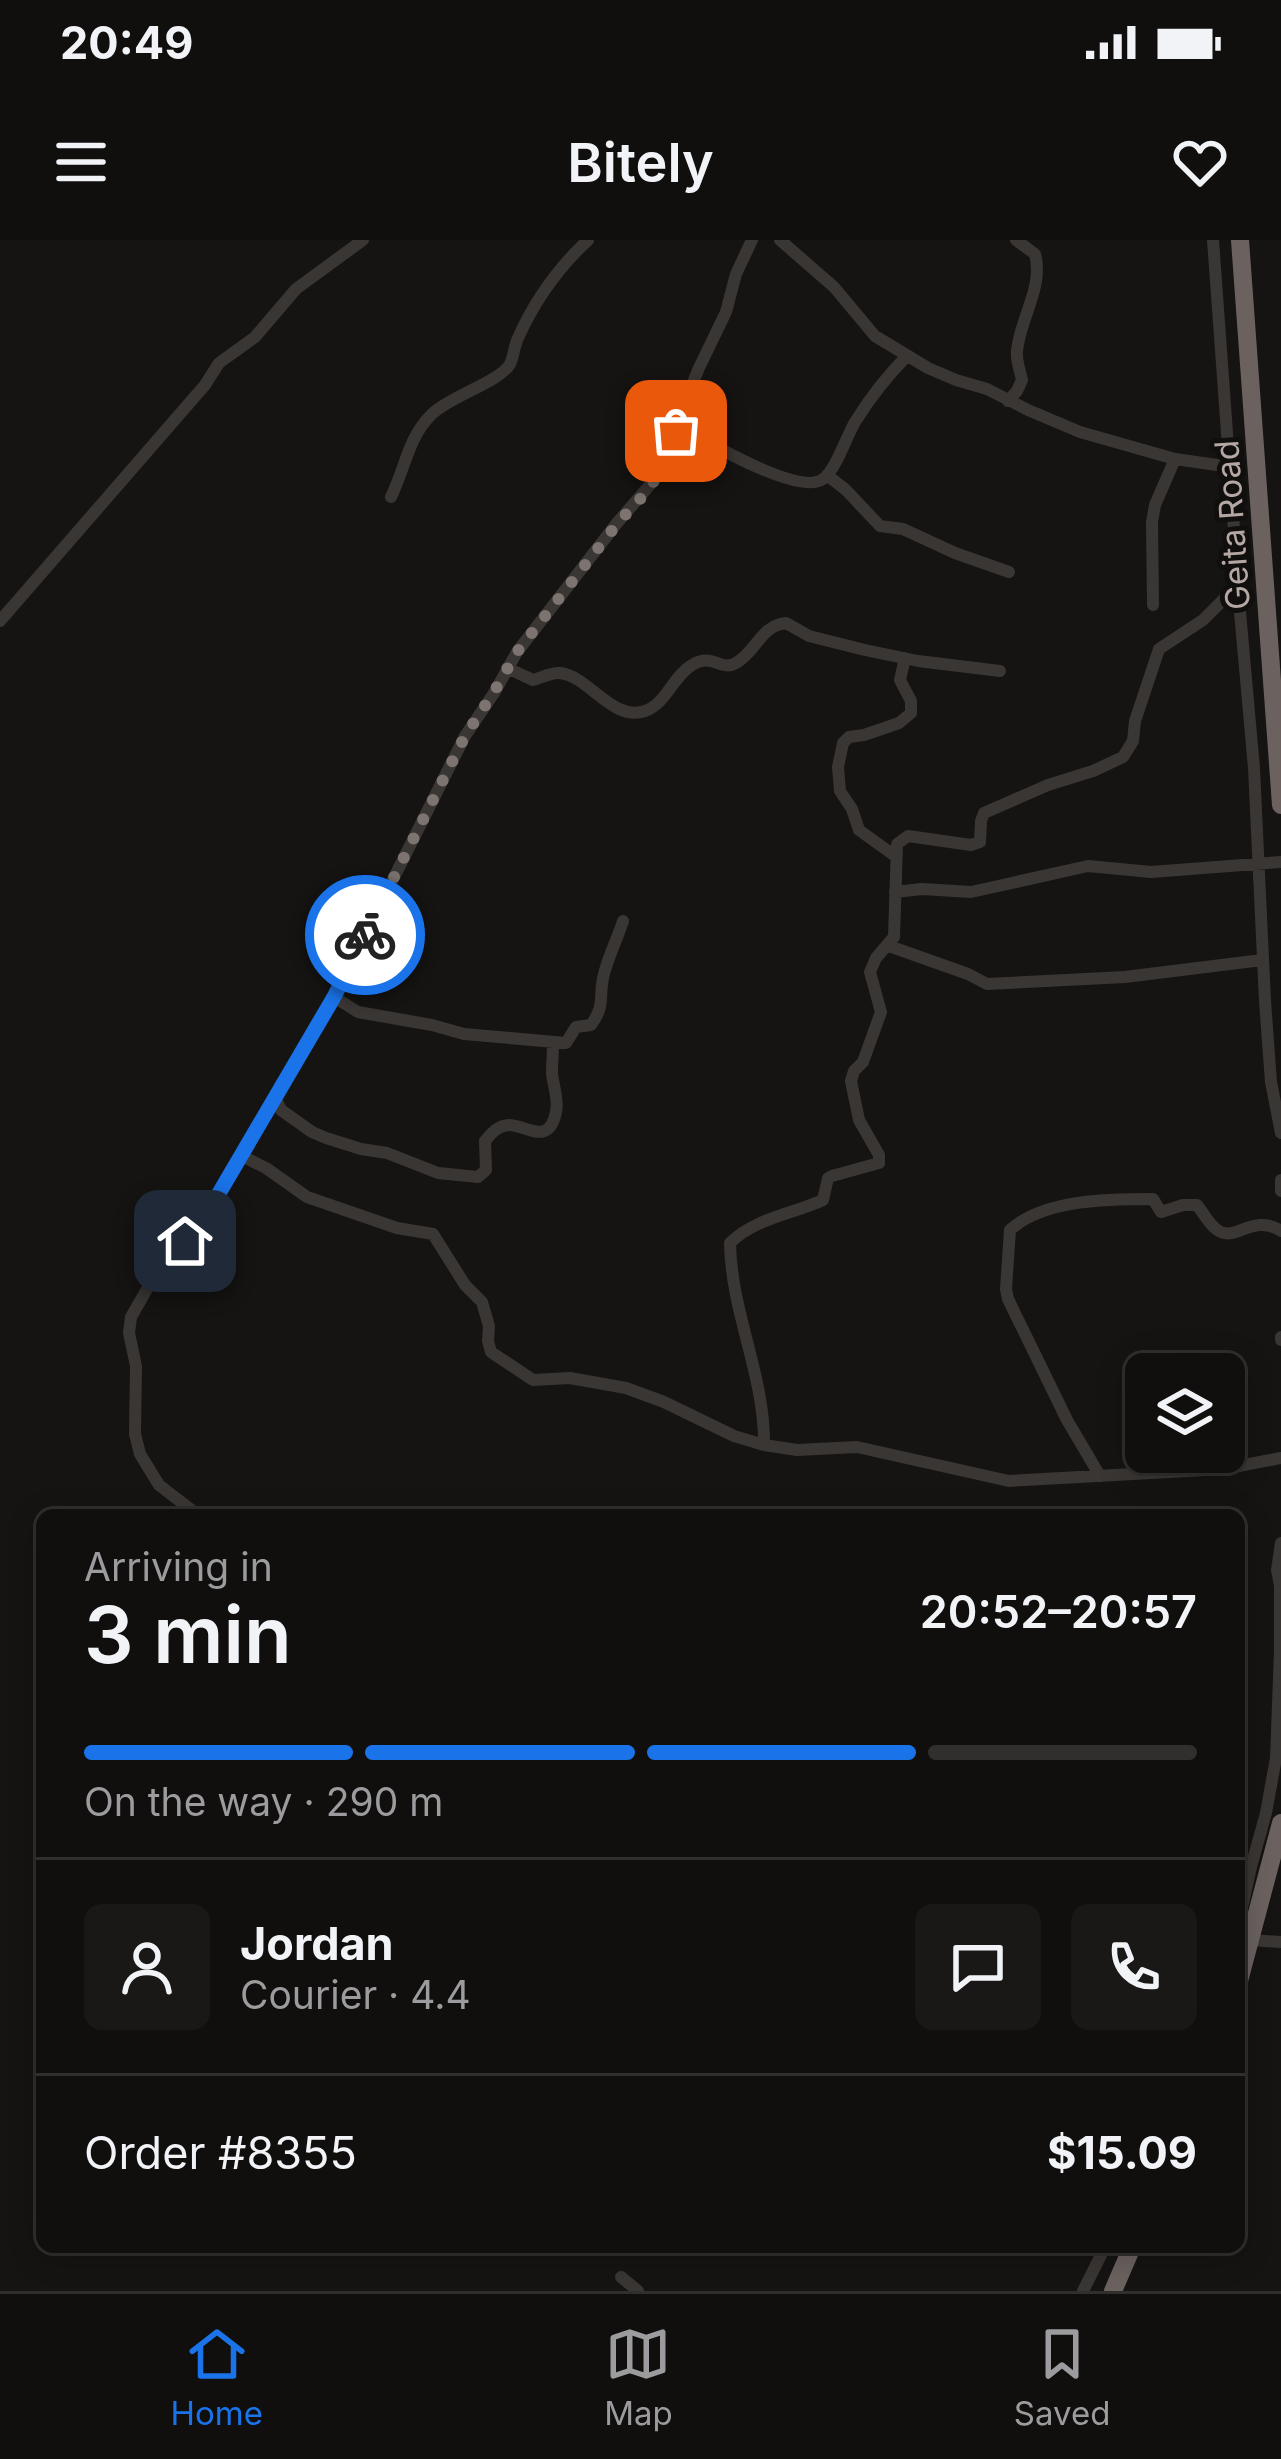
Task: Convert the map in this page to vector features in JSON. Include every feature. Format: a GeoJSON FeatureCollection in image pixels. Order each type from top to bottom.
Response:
{"type":"FeatureCollection","features":[{"type":"Feature","properties":{"kind":"highway","name":"Geita Road"},"geometry":{"type":"LineString","coordinates":[[1240,240],[1272,550],[1281,806]]}},
{"type":"Feature","properties":{"kind":"highway"},"geometry":{"type":"LineString","coordinates":[[1245,1959],[1281,1823]]}},
{"type":"Feature","properties":{"kind":"highway"},"geometry":{"type":"LineString","coordinates":[[1113,2291],[1129,2253]]}},
{"type":"Feature","properties":{"kind":"street"},"geometry":{"type":"LineString","coordinates":[[0,621],[219,363],[255,337],[296,290],[363,240]]}},
{"type":"Feature","properties":{"kind":"street"},"geometry":{"type":"LineString","coordinates":[[391,497],[419,429],[452,399],[509,366],[534,305],[588,240]]}},
{"type":"Feature","properties":{"kind":"street"},"geometry":{"type":"LineString","coordinates":[[190,1509],[159,1485],[140,1454],[129,1325],[134,1310],[154,1277],[199,1226],[334,997],[465,736],[517,652],[651,487],[752,240]]}},
{"type":"Feature","properties":{"kind":"street"},"geometry":{"type":"LineString","coordinates":[[780,240],[834,287],[875,335],[907,356],[1080,432],[1175,459],[1231,467]]}},
{"type":"Feature","properties":{"kind":"street"},"geometry":{"type":"LineString","coordinates":[[1008,400],[1022,380],[1016,355],[1038,276],[1035,254],[1016,240]]}},
{"type":"Feature","properties":{"kind":"street"},"geometry":{"type":"LineString","coordinates":[[1213,240],[1255,768],[1271,1082],[1281,1133]]}},
{"type":"Feature","properties":{"kind":"street"},"geometry":{"type":"LineString","coordinates":[[678,424],[752,465],[814,483],[827,475],[867,404],[907,356]]}},
{"type":"Feature","properties":{"kind":"street"},"geometry":{"type":"LineString","coordinates":[[1153,604],[1151,523],[1175,459]]}},
{"type":"Feature","properties":{"kind":"street"},"geometry":{"type":"LineString","coordinates":[[827,475],[880,526],[903,530],[1009,572]]}},
{"type":"Feature","properties":{"kind":"street"},"geometry":{"type":"LineString","coordinates":[[764,1445],[760,1390],[736,1296],[730,1243],[739,1234],[823,1200],[828,1178],[879,1162],[859,1120],[850,1081],[863,1062],[881,1012],[872,965],[889,946],[896,927],[897,844],[908,836],[971,845],[980,842],[981,820],[990,809],[1123,757],[1133,741],[1135,721],[1160,650],[1203,620],[1238,585]]}},
{"type":"Feature","properties":{"kind":"street"},"geometry":{"type":"LineString","coordinates":[[507,668],[532,680],[565,674],[618,707],[639,713],[653,707],[695,662],[709,659],[726,666],[736,664],[779,623],[809,636],[904,658],[1000,671]]}},
{"type":"Feature","properties":{"kind":"street"},"geometry":{"type":"LineString","coordinates":[[895,856],[859,830],[841,791],[838,767],[843,742],[849,737],[899,723],[911,713],[911,701],[900,680],[904,658]]}},
{"type":"Feature","properties":{"kind":"street"},"geometry":{"type":"LineString","coordinates":[[895,892],[971,892],[1088,866],[1151,872],[1281,862]]}},
{"type":"Feature","properties":{"kind":"street"},"geometry":{"type":"LineString","coordinates":[[334,997],[358,1012],[473,1036],[566,1043],[576,1027],[594,1022],[601,1007],[605,970],[622,921]]}},
{"type":"Feature","properties":{"kind":"street"},"geometry":{"type":"LineString","coordinates":[[889,946],[987,984],[1125,977],[1262,959]]}},
{"type":"Feature","properties":{"kind":"street"},"geometry":{"type":"LineString","coordinates":[[275,1096],[281,1110],[326,1138],[387,1153],[438,1173],[478,1177],[486,1170],[485,1141],[497,1129],[511,1125],[536,1133],[552,1123],[557,1110],[553,1043]]}},
{"type":"Feature","properties":{"kind":"street"},"geometry":{"type":"LineString","coordinates":[[240,1155],[308,1196],[397,1228],[433,1234],[482,1303],[491,1352],[533,1380],[570,1378],[626,1388],[764,1445],[797,1450],[857,1447],[1010,1480],[1223,1469],[1281,1458]]}},
{"type":"Feature","properties":{"kind":"street"},"geometry":{"type":"LineString","coordinates":[[1281,1180],[1281,1191]]}},
{"type":"Feature","properties":{"kind":"street"},"geometry":{"type":"LineString","coordinates":[[1100,1476],[1067,1420],[1009,1299],[1010,1230],[1026,1219],[1080,1202],[1137,1198],[1153,1199],[1161,1212],[1198,1205],[1224,1234],[1258,1223],[1281,1231]]}},
{"type":"Feature","properties":{"kind":"street"},"geometry":{"type":"LineString","coordinates":[[1245,1898],[1276,1758],[1281,1543]]}},
{"type":"Feature","properties":{"kind":"street"},"geometry":{"type":"LineString","coordinates":[[1250,1940],[1280,1942],[1281,1926]]}},
{"type":"Feature","properties":{"kind":"street"},"geometry":{"type":"LineString","coordinates":[[1083,2291],[1102,2253]]}},
{"type":"Feature","properties":{"kind":"street"},"geometry":{"type":"LineString","coordinates":[[621,2277],[638,2291]]}},
{"type":"Feature","properties":{"kind":"way so far"},"geometry":{"type":"LineString","coordinates":[[365,935],[465,736],[517,652],[651,487],[676,431]]}},
{"type":"Feature","properties":{"kind":"route"},"geometry":{"type":"LineString","coordinates":[[185,1241],[208,1212],[334,997],[365,935]]}}]}
